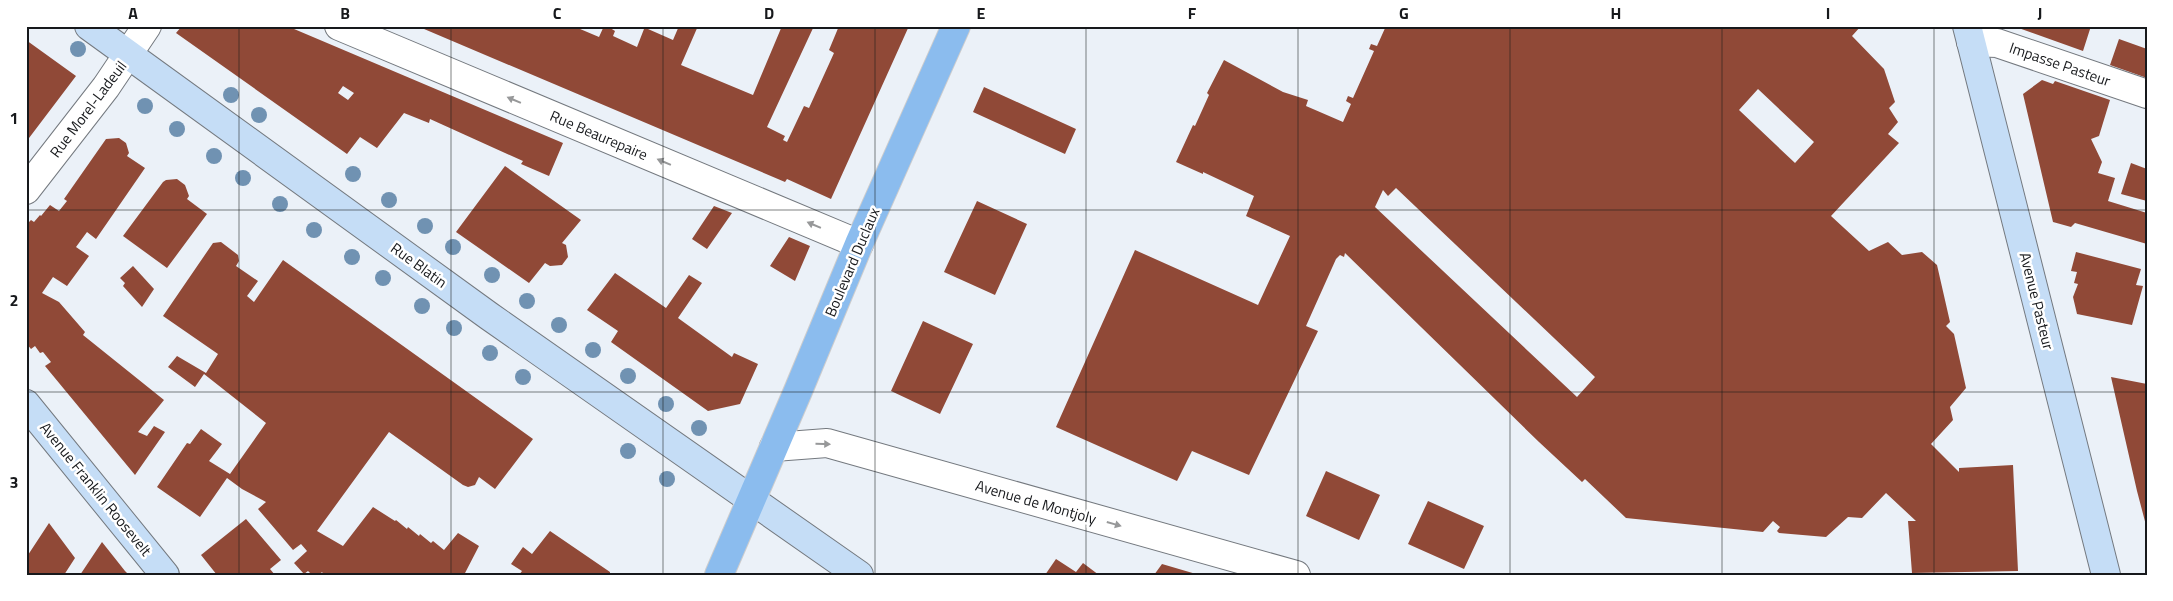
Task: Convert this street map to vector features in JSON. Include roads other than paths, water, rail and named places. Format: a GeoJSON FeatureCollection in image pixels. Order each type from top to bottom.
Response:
{"type":"FeatureCollection","features":[{"type":"Feature","properties":{"kind":"main road","name":"Boulevard Duclaux"},"geometry":{"type":"LineString","coordinates":[[719,575],[859,244],[956,26]]}},
{"type":"Feature","properties":{"kind":"street","name":"Rue Blatin"},"geometry":{"type":"LineString","coordinates":[[89,26],[498,322],[859,575]]}},
{"type":"Feature","properties":{"kind":"street","name":"Rue Morel-Ladeuil"},"geometry":{"type":"LineString","coordinates":[[26,190],[106,88],[147,26]]}},
{"type":"Feature","properties":{"kind":"street","name":"Rue Beaurepaire"},"geometry":{"type":"LineString","coordinates":[[339,26],[859,244]]}},
{"type":"Feature","properties":{"kind":"street","name":"Impasse Pasteur"},"geometry":{"type":"LineString","coordinates":[[1970,34],[2147,94]]}},
{"type":"Feature","properties":{"kind":"street","name":"Avenue Pasteur"},"geometry":{"type":"LineString","coordinates":[[1970,34],[2106,575]]}},
{"type":"Feature","properties":{"kind":"street","name":"Avenue Franklin Roosevelt"},"geometry":{"type":"LineString","coordinates":[[26,404],[165,575]]}},
{"type":"Feature","properties":{"kind":"street","name":"Avenue de Montjoly"},"geometry":{"type":"LineString","coordinates":[[774,447],[827,443],[1296,575]]}}]}
